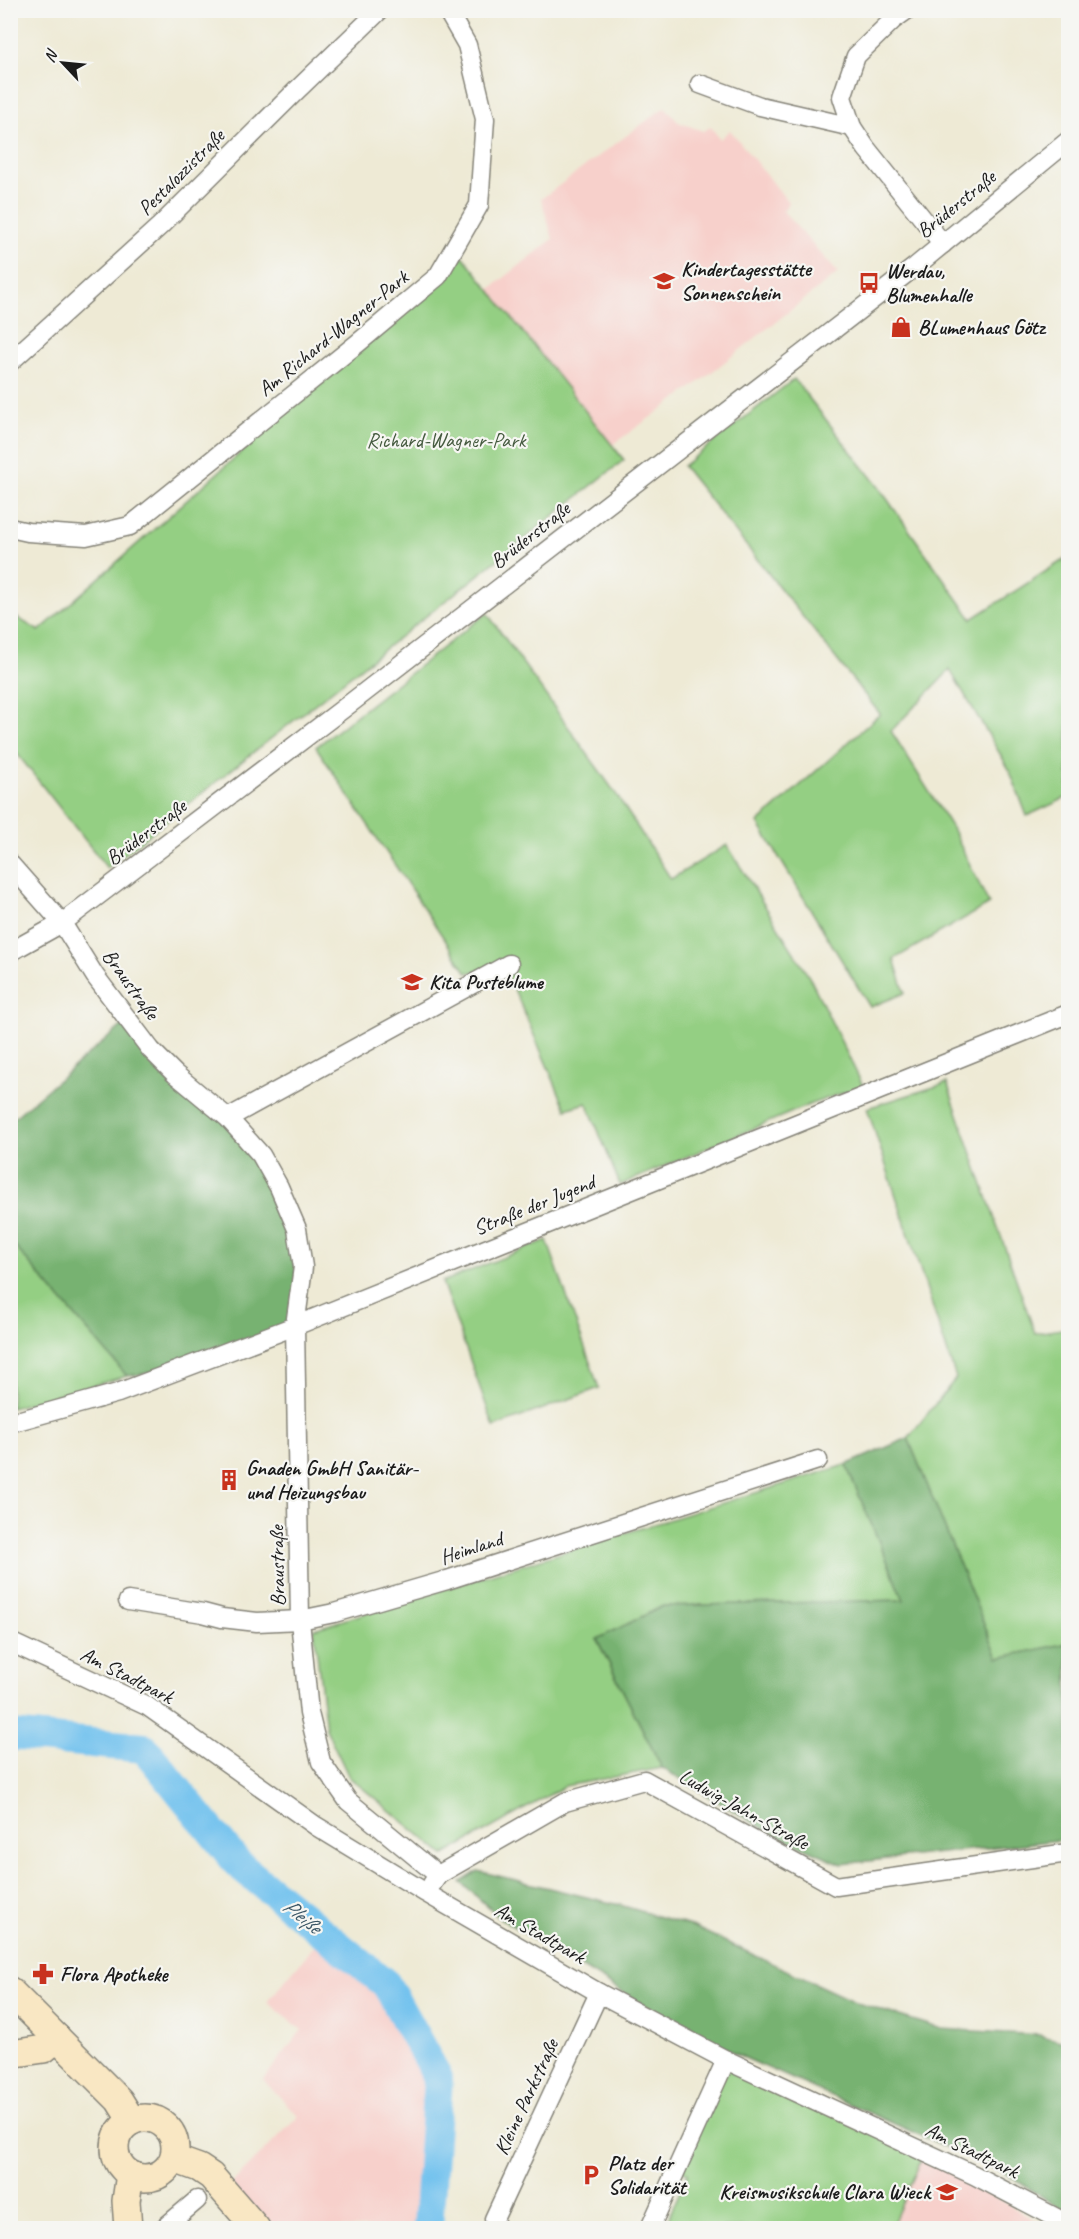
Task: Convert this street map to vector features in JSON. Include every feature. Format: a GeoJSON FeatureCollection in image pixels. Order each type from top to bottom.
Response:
{"type":"FeatureCollection","features":[{"type":"Feature","properties":{"kind":"street","name":"Pestalozzistraße"},"geometry":{"type":"LineString","coordinates":[[10,362],[160,226],[380,10]]}},
{"type":"Feature","properties":{"kind":"street","name":"Am Richard-Wagner-Park"},"geometry":{"type":"LineString","coordinates":[[10,528],[28,532],[86,536],[130,526],[438,276],[479,205],[485,119],[467,45],[447,10]]}},
{"type":"Feature","properties":{"kind":"street"},"geometry":{"type":"LineString","coordinates":[[897,14],[856,56],[842,97],[852,127],[866,148],[943,244]]}},
{"type":"Feature","properties":{"kind":"street"},"geometry":{"type":"LineString","coordinates":[[700,84],[760,106],[852,127]]}},
{"type":"Feature","properties":{"kind":"street","name":"Brüderstraße"},"geometry":{"type":"LineString","coordinates":[[10,952],[62,923],[343,710],[943,244],[1068,141]]}},
{"type":"Feature","properties":{"kind":"street","name":"Braustraße"},"geometry":{"type":"LineString","coordinates":[[10,864],[62,923],[95,976],[151,1050],[175,1074],[228,1118],[261,1155],[279,1187],[297,1229],[303,1268],[296,1326],[300,1620],[309,1713],[321,1762],[348,1801],[438,1875]]}},
{"type":"Feature","properties":{"kind":"street"},"geometry":{"type":"LineString","coordinates":[[228,1118],[508,964]]}},
{"type":"Feature","properties":{"kind":"street","name":"Straße der Jugend"},"geometry":{"type":"LineString","coordinates":[[10,1423],[118,1393],[296,1326],[1068,1014]]}},
{"type":"Feature","properties":{"kind":"street","name":"Heimland"},"geometry":{"type":"LineString","coordinates":[[128,1601],[257,1622],[300,1620],[447,1580],[818,1460]]}},
{"type":"Feature","properties":{"kind":"street","name":"Am Stadtpark"},"geometry":{"type":"LineString","coordinates":[[10,1642],[147,1706],[316,1826],[599,1993],[726,2060],[974,2175],[1068,2224]]}},
{"type":"Feature","properties":{"kind":"street","name":"Ludwig-Jahn-Straße"},"geometry":{"type":"LineString","coordinates":[[426,1893],[438,1875],[565,1802],[644,1780],[836,1886],[1068,1853]]}},
{"type":"Feature","properties":{"kind":"street"},"geometry":{"type":"LineString","coordinates":[[10,1991],[119,2100],[132,2121]]}},
{"type":"Feature","properties":{"kind":"street","name":"Kleine Parkstraße"},"geometry":{"type":"LineString","coordinates":[[494,2219],[599,1993]]}},
{"type":"Feature","properties":{"kind":"street"},"geometry":{"type":"LineString","coordinates":[[10,2054],[44,2049],[57,2038]]}},
{"type":"Feature","properties":{"kind":"street"},"geometry":{"type":"LineString","coordinates":[[650,2229],[726,2060]]}},
{"type":"Feature","properties":{"kind":"street"},"geometry":{"type":"LineString","coordinates":[[144,2118],[163,2123],[174,2139],[176,2149],[174,2159],[161,2174],[152,2178],[142,2179],[130,2174],[118,2162],[115,2153],[119,2133],[132,2121],[144,2118]]}},
{"type":"Feature","properties":{"kind":"street"},"geometry":{"type":"LineString","coordinates":[[174,2159],[199,2168],[211,2176],[256,2229]]}},
{"type":"Feature","properties":{"kind":"street"},"geometry":{"type":"LineString","coordinates":[[128,2229],[126,2201],[130,2174]]}},
{"type":"Feature","properties":{"kind":"street"},"geometry":{"type":"LineString","coordinates":[[164,2229],[197,2200]]}},
{"type":"Feature","properties":{"kind":"shaded area","name":"Kindertagesstätte Sonnenschein"},"geometry":{"type":"Polygon","coordinates":[[[665,107],[678,122],[703,131],[711,127],[720,139],[730,130],[789,203],[783,211],[838,273],[694,386],[612,445],[490,289],[553,239],[541,199],[665,107]]]}},
{"type":"Feature","properties":{"kind":"shaded area"},"geometry":{"type":"Polygon","coordinates":[[[320,1939],[379,1991],[407,2039],[420,2068],[428,2104],[420,2228],[268,2228],[230,2185],[299,2116],[263,2080],[302,2030],[267,2002],[320,1939]]]}},
{"type":"Feature","properties":{"kind":"shaded area","name":"Kreismusikschule Clara Wieck"},"geometry":{"type":"Polygon","coordinates":[[[923,2156],[1049,2228],[891,2228],[923,2156]]]}},
{"type":"Feature","properties":{"kind":"green space","name":"Richard-Wagner-Park"},"geometry":{"type":"Polygon","coordinates":[[[463,256],[624,460],[107,868],[11,746],[11,614],[39,631],[463,256]]]}},
{"type":"Feature","properties":{"kind":"green space"},"geometry":{"type":"Polygon","coordinates":[[[794,379],[878,486],[972,619],[1068,557],[1068,797],[1027,816],[1009,769],[950,670],[891,731],[952,828],[989,904],[894,959],[905,993],[870,1007],[758,823],[880,714],[683,466],[794,379]]]}},
{"type":"Feature","properties":{"kind":"green space"},"geometry":{"type":"Polygon","coordinates":[[[487,613],[616,794],[671,879],[727,845],[811,980],[863,1086],[811,1104],[620,1185],[587,1103],[566,1109],[504,966],[467,973],[316,747],[487,613]]]}},
{"type":"Feature","properties":{"kind":"green space"},"geometry":{"type":"Polygon","coordinates":[[[123,1025],[228,1118],[297,1229],[295,1326],[179,1369],[127,1376],[11,1242],[10,1121],[123,1025]]]}},
{"type":"Feature","properties":{"kind":"green space"},"geometry":{"type":"Polygon","coordinates":[[[947,1083],[1035,1333],[1068,1328],[1068,1643],[998,1658],[908,1438],[956,1378],[867,1108],[947,1083]]]}},
{"type":"Feature","properties":{"kind":"green space"},"geometry":{"type":"Polygon","coordinates":[[[547,1240],[599,1388],[494,1427],[442,1282],[547,1240]]]}},
{"type":"Feature","properties":{"kind":"green space"},"geometry":{"type":"Polygon","coordinates":[[[11,1242],[127,1376],[11,1408],[11,1242]]]}},
{"type":"Feature","properties":{"kind":"green space"},"geometry":{"type":"Polygon","coordinates":[[[908,1438],[998,1658],[1068,1643],[1068,1839],[842,1864],[769,1832],[662,1768],[597,1639],[663,1606],[904,1600],[846,1465],[908,1438]]]}},
{"type":"Feature","properties":{"kind":"green space"},"geometry":{"type":"Polygon","coordinates":[[[846,1465],[904,1600],[663,1606],[597,1640],[662,1768],[565,1786],[444,1855],[349,1777],[326,1729],[314,1629],[846,1465]]]}},
{"type":"Feature","properties":{"kind":"green space"},"geometry":{"type":"Polygon","coordinates":[[[478,1871],[620,1905],[694,1927],[857,2003],[942,2029],[1039,2035],[1068,2043],[1068,2213],[1003,2172],[745,2058],[644,2005],[501,1919],[461,1882],[478,1871]]]}},
{"type":"Feature","properties":{"kind":"green space"},"geometry":{"type":"Polygon","coordinates":[[[726,2060],[923,2156],[891,2228],[664,2228],[688,2173],[678,2168],[726,2060]]]}},
{"type":"Feature","properties":{"kind":"waterway","name":"Pleiße"},"geometry":{"type":"LineString","coordinates":[[10,1735],[144,1748],[238,1864],[386,1984],[438,2078],[428,2228]]}},
{"type":"Feature","properties":{"kind":"place","name":"Kindertagesstätte Sonnenschein"},"geometry":{"type":"Point","coordinates":[664,281]}},
{"type":"Feature","properties":{"kind":"place","name":"Werdau, Blumenhalle"},"geometry":{"type":"Point","coordinates":[869,283]}},
{"type":"Feature","properties":{"kind":"place","name":"BLumenhaus Götz"},"geometry":{"type":"Point","coordinates":[901,327]}},
{"type":"Feature","properties":{"kind":"place","name":"Kita Pusteblume"},"geometry":{"type":"Point","coordinates":[412,982]}},
{"type":"Feature","properties":{"kind":"place","name":"Gnaden GmbH Sanitär- und Heizungsbau"},"geometry":{"type":"Point","coordinates":[229,1480]}},
{"type":"Feature","properties":{"kind":"place","name":"Flora Apotheke"},"geometry":{"type":"Point","coordinates":[43,1974]}},
{"type":"Feature","properties":{"kind":"place","name":"Platz der Solidarität"},"geometry":{"type":"Point","coordinates":[591,2175]}},
{"type":"Feature","properties":{"kind":"place","name":"Kreismusikschule Clara Wieck"},"geometry":{"type":"Point","coordinates":[947,2192]}}]}
